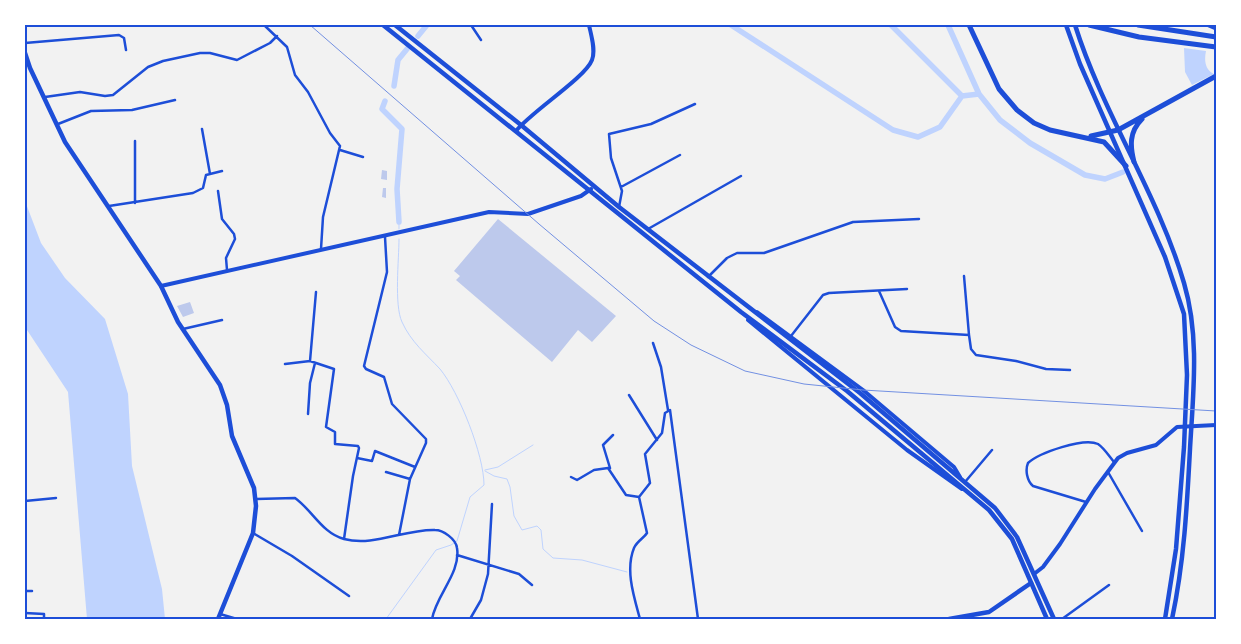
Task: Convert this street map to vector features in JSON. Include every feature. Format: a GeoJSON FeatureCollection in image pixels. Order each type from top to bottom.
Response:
{"type":"FeatureCollection","features":[{"type":"Feature","properties":{"kind":"highway"},"geometry":{"type":"LineString","coordinates":[[969,25],[989,70],[1010,103],[1034,123],[1050,130],[1073,136],[1118,130],[1215,77]]}},
{"type":"Feature","properties":{"kind":"highway"},"geometry":{"type":"LineString","coordinates":[[1089,25],[1179,43],[1213,47]]}},
{"type":"Feature","properties":{"kind":"highway"},"geometry":{"type":"LineString","coordinates":[[1138,25],[1216,37]]}},
{"type":"Feature","properties":{"kind":"highway"},"geometry":{"type":"LineString","coordinates":[[1134,162],[1131,148],[1132,132],[1138,122],[1152,110]]}},
{"type":"Feature","properties":{"kind":"highway"},"geometry":{"type":"LineString","coordinates":[[1084,136],[1108,144],[1126,166]]}},
{"type":"Feature","properties":{"kind":"main road"},"geometry":{"type":"LineString","coordinates":[[383,25],[741,312],[847,391],[989,510],[1004,527],[1015,545],[1047,619]]}},
{"type":"Feature","properties":{"kind":"main road"},"geometry":{"type":"LineString","coordinates":[[395,25],[521,125],[619,207],[770,326],[854,388],[963,480],[1008,522],[1017,537],[1054,619]]}},
{"type":"Feature","properties":{"kind":"main road"},"geometry":{"type":"LineString","coordinates":[[1066,25],[1080,64],[1166,257],[1180,298],[1186,328],[1184,447],[1174,558],[1165,619]]}},
{"type":"Feature","properties":{"kind":"main road"},"geometry":{"type":"LineString","coordinates":[[1075,25],[1108,108],[1134,162],[1184,282],[1193,331],[1194,390],[1185,531],[1172,619]]}},
{"type":"Feature","properties":{"kind":"main road"},"geometry":{"type":"LineString","coordinates":[[25,53],[43,98],[65,142],[161,286],[183,329],[220,385],[227,405],[232,436],[256,499],[252,533],[219,616]]}},
{"type":"Feature","properties":{"kind":"main road"},"geometry":{"type":"LineString","coordinates":[[948,619],[989,612],[1031,583],[1034,574]]}},
{"type":"Feature","properties":{"kind":"street"},"geometry":{"type":"LineString","coordinates":[[264,25],[287,47],[295,75],[308,92],[340,150],[323,217],[321,251]]}},
{"type":"Feature","properties":{"kind":"street"},"geometry":{"type":"LineString","coordinates":[[471,25],[481,40]]}},
{"type":"Feature","properties":{"kind":"street"},"geometry":{"type":"LineString","coordinates":[[516,131],[588,68],[593,55],[589,25]]}},
{"type":"Feature","properties":{"kind":"street"},"geometry":{"type":"LineString","coordinates":[[25,43],[119,35],[124,38],[126,50]]}},
{"type":"Feature","properties":{"kind":"street"},"geometry":{"type":"LineString","coordinates":[[43,98],[80,92],[105,96],[113,95],[139,73],[163,61],[200,53],[210,53],[237,60],[270,43],[277,36]]}},
{"type":"Feature","properties":{"kind":"street"},"geometry":{"type":"LineString","coordinates":[[56,124],[92,111],[132,110],[175,100]]}},
{"type":"Feature","properties":{"kind":"street"},"geometry":{"type":"LineString","coordinates":[[619,207],[621,187],[611,158],[609,134],[651,124],[695,104]]}},
{"type":"Feature","properties":{"kind":"street"},"geometry":{"type":"LineString","coordinates":[[202,130],[210,174]]}},
{"type":"Feature","properties":{"kind":"street"},"geometry":{"type":"LineString","coordinates":[[135,141],[135,203]]}},
{"type":"Feature","properties":{"kind":"street"},"geometry":{"type":"LineString","coordinates":[[340,150],[363,157]]}},
{"type":"Feature","properties":{"kind":"street"},"geometry":{"type":"LineString","coordinates":[[621,187],[680,155]]}},
{"type":"Feature","properties":{"kind":"street"},"geometry":{"type":"LineString","coordinates":[[107,206],[135,203],[200,190],[204,186],[206,176],[222,171]]}},
{"type":"Feature","properties":{"kind":"street"},"geometry":{"type":"LineString","coordinates":[[648,229],[741,176]]}},
{"type":"Feature","properties":{"kind":"street"},"geometry":{"type":"LineString","coordinates":[[161,286],[489,212],[528,214],[581,196],[595,186]]}},
{"type":"Feature","properties":{"kind":"street"},"geometry":{"type":"LineString","coordinates":[[218,191],[222,219],[234,234],[235,239],[226,258],[227,272]]}},
{"type":"Feature","properties":{"kind":"street"},"geometry":{"type":"LineString","coordinates":[[708,277],[727,258],[737,253],[764,253],[853,222],[919,219]]}},
{"type":"Feature","properties":{"kind":"street"},"geometry":{"type":"LineString","coordinates":[[384,237],[388,272],[364,366],[366,369],[384,377],[392,404],[426,439],[410,479],[399,535]]}},
{"type":"Feature","properties":{"kind":"street"},"geometry":{"type":"LineString","coordinates":[[964,276],[971,349],[976,355],[1016,361],[1046,369],[1070,370]]}},
{"type":"Feature","properties":{"kind":"street"},"geometry":{"type":"LineString","coordinates":[[791,336],[823,295],[829,293],[907,289]]}},
{"type":"Feature","properties":{"kind":"street"},"geometry":{"type":"LineString","coordinates":[[880,291],[898,330],[969,335]]}},
{"type":"Feature","properties":{"kind":"street"},"geometry":{"type":"LineString","coordinates":[[310,361],[316,292]]}},
{"type":"Feature","properties":{"kind":"street"},"geometry":{"type":"LineString","coordinates":[[746,306],[764,315],[876,401],[954,467],[963,480],[992,450]]}},
{"type":"Feature","properties":{"kind":"street"},"geometry":{"type":"LineString","coordinates":[[741,312],[756,328],[907,450],[966,491]]}},
{"type":"Feature","properties":{"kind":"street"},"geometry":{"type":"LineString","coordinates":[[183,329],[222,320]]}},
{"type":"Feature","properties":{"kind":"street"},"geometry":{"type":"LineString","coordinates":[[653,343],[661,367],[668,410],[671,412],[698,619]]}},
{"type":"Feature","properties":{"kind":"street"},"geometry":{"type":"LineString","coordinates":[[804,365],[814,352]]}},
{"type":"Feature","properties":{"kind":"street"},"geometry":{"type":"LineString","coordinates":[[285,364],[310,361],[334,369],[326,427],[335,431],[335,444],[358,446],[344,539]]}},
{"type":"Feature","properties":{"kind":"street"},"geometry":{"type":"LineString","coordinates":[[308,414],[310,383],[315,363]]}},
{"type":"Feature","properties":{"kind":"street"},"geometry":{"type":"LineString","coordinates":[[629,395],[657,440]]}},
{"type":"Feature","properties":{"kind":"street"},"geometry":{"type":"LineString","coordinates":[[865,415],[876,401]]}},
{"type":"Feature","properties":{"kind":"street"},"geometry":{"type":"LineString","coordinates":[[639,497],[650,483],[645,454],[662,433],[665,413],[668,410]]}},
{"type":"Feature","properties":{"kind":"street"},"geometry":{"type":"LineString","coordinates":[[1034,574],[1043,567],[1060,544],[1114,462],[1127,453],[1156,445],[1177,427],[1216,425]]}},
{"type":"Feature","properties":{"kind":"street"},"geometry":{"type":"LineString","coordinates":[[613,435],[603,445],[610,470],[626,495],[639,497]]}},
{"type":"Feature","properties":{"kind":"street"},"geometry":{"type":"LineString","coordinates":[[1086,502],[1033,486],[1029,482],[1028,463],[1057,448],[1092,443],[1099,445],[1114,462]]}},
{"type":"Feature","properties":{"kind":"street"},"geometry":{"type":"LineString","coordinates":[[357,458],[372,461],[375,451],[416,467]]}},
{"type":"Feature","properties":{"kind":"street"},"geometry":{"type":"LineString","coordinates":[[571,477],[577,480],[594,470],[605,468],[610,470]]}},
{"type":"Feature","properties":{"kind":"street"},"geometry":{"type":"LineString","coordinates":[[1107,471],[1142,530]]}},
{"type":"Feature","properties":{"kind":"street"},"geometry":{"type":"LineString","coordinates":[[386,472],[410,479]]}},
{"type":"Feature","properties":{"kind":"street"},"geometry":{"type":"LineString","coordinates":[[639,497],[647,533],[634,549],[631,573],[632,592],[640,619]]}},
{"type":"Feature","properties":{"kind":"street"},"geometry":{"type":"LineString","coordinates":[[25,501],[56,498]]}},
{"type":"Feature","properties":{"kind":"street"},"geometry":{"type":"LineString","coordinates":[[256,499],[295,498],[329,533],[344,539],[367,541],[435,530],[442,532],[453,540],[457,546],[457,555],[448,583],[434,607],[432,619]]}},
{"type":"Feature","properties":{"kind":"street"},"geometry":{"type":"LineString","coordinates":[[470,619],[481,600],[490,566],[492,504]]}},
{"type":"Feature","properties":{"kind":"street"},"geometry":{"type":"LineString","coordinates":[[252,533],[292,556],[349,596]]}},
{"type":"Feature","properties":{"kind":"street"},"geometry":{"type":"LineString","coordinates":[[457,555],[519,574],[532,585]]}},
{"type":"Feature","properties":{"kind":"street"},"geometry":{"type":"LineString","coordinates":[[1062,619],[1108,585]]}},
{"type":"Feature","properties":{"kind":"street"},"geometry":{"type":"LineString","coordinates":[[25,591],[32,591]]}},
{"type":"Feature","properties":{"kind":"street"},"geometry":{"type":"LineString","coordinates":[[25,613],[44,614],[44,619]]}},
{"type":"Feature","properties":{"kind":"street"},"geometry":{"type":"LineString","coordinates":[[219,616],[237,619]]}},
{"type":"Feature","properties":{"kind":"water"},"geometry":{"type":"Polygon","coordinates":[[[1184,48],[1206,51],[1206,64],[1214,74],[1192,85],[1185,72],[1184,48]]]}},
{"type":"Feature","properties":{"kind":"water"},"geometry":{"type":"Polygon","coordinates":[[[25,201],[41,243],[65,278],[105,319],[128,394],[132,466],[162,589],[165,619],[87,619],[68,392],[25,327],[25,201]]]}},
{"type":"Feature","properties":{"kind":"building"},"geometry":{"type":"Polygon","coordinates":[[[382,170],[387,171],[387,180],[381,179],[382,170]]]}},
{"type":"Feature","properties":{"kind":"building"},"geometry":{"type":"Polygon","coordinates":[[[383,188],[386,188],[386,198],[382,197],[383,188]]]}},
{"type":"Feature","properties":{"kind":"building"},"geometry":{"type":"Polygon","coordinates":[[[498,219],[616,316],[592,342],[578,330],[552,362],[456,280],[460,276],[454,271],[498,219]]]}},
{"type":"Feature","properties":{"kind":"building"},"geometry":{"type":"Polygon","coordinates":[[[190,302],[194,313],[183,317],[177,306],[190,302]]]}},
{"type":"Feature","properties":{"kind":"waterway"},"geometry":{"type":"LineString","coordinates":[[418,36],[427,25]]}},
{"type":"Feature","properties":{"kind":"waterway"},"geometry":{"type":"LineString","coordinates":[[731,25],[893,130],[918,137],[940,127],[962,96],[979,94],[1000,120],[1030,143],[1085,175],[1105,179],[1123,172]]}},
{"type":"Feature","properties":{"kind":"waterway"},"geometry":{"type":"LineString","coordinates":[[891,25],[962,96]]}},
{"type":"Feature","properties":{"kind":"waterway"},"geometry":{"type":"LineString","coordinates":[[948,25],[979,94]]}},
{"type":"Feature","properties":{"kind":"waterway"},"geometry":{"type":"LineString","coordinates":[[394,86],[398,60],[407,49]]}},
{"type":"Feature","properties":{"kind":"waterway"},"geometry":{"type":"LineString","coordinates":[[385,101],[382,109],[402,129],[397,189],[399,222]]}},
{"type":"Feature","properties":{"kind":"waterway"},"geometry":{"type":"LineString","coordinates":[[399,222],[399,229]]}},
{"type":"Feature","properties":{"kind":"waterway"},"geometry":{"type":"LineString","coordinates":[[386,619],[436,550],[457,541],[470,497],[484,485],[480,457],[475,441],[455,393],[440,369],[414,342],[402,322],[398,305],[399,239]]}},
{"type":"Feature","properties":{"kind":"waterway"},"geometry":{"type":"LineString","coordinates":[[485,470],[498,467],[533,445]]}},
{"type":"Feature","properties":{"kind":"waterway"},"geometry":{"type":"LineString","coordinates":[[485,471],[494,476],[507,479],[514,516],[522,530],[537,526],[541,530],[543,549],[553,558],[582,560],[627,572]]}},
{"type":"Feature","properties":{"kind":"railway"},"geometry":{"type":"LineString","coordinates":[[310,25],[654,321],[691,345],[745,371],[804,384],[863,390],[1216,411]]}}]}
